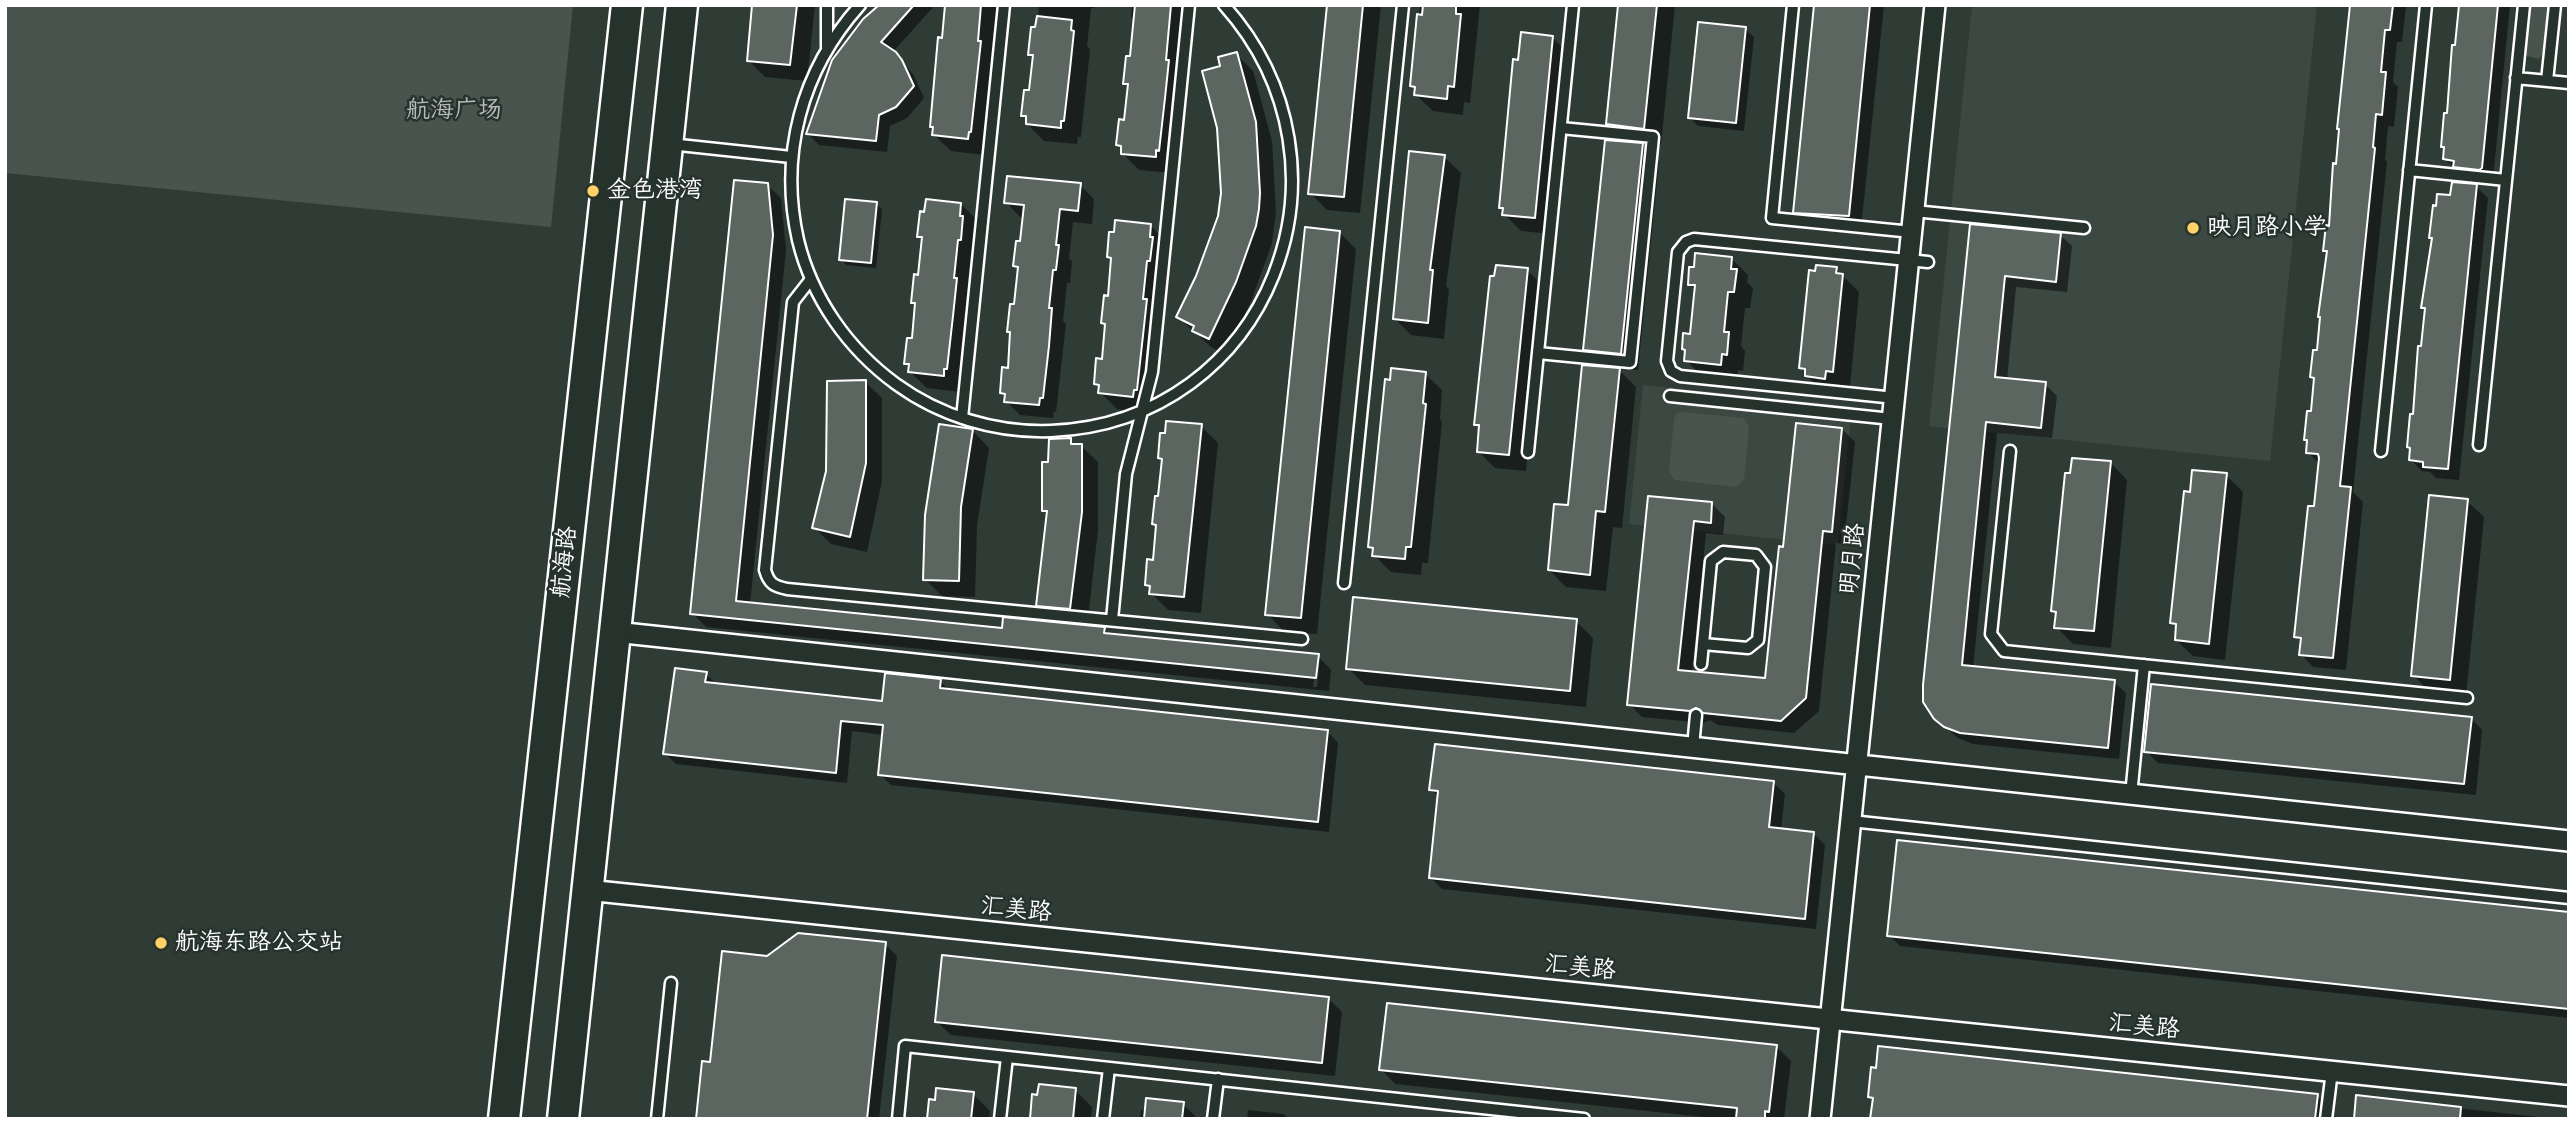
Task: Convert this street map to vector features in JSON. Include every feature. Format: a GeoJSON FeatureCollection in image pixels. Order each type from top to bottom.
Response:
{"type":"FeatureCollection","features":[{"type":"Feature","properties":{"kind":"main road","name":"航海路"},"geometry":{"type":"LineString","coordinates":[[504,1119],[627,5]]}},
{"type":"Feature","properties":{"kind":"main road"},"geometry":{"type":"LineString","coordinates":[[563,1119],[682,5]]}},
{"type":"Feature","properties":{"kind":"street","name":"明月路"},"geometry":{"type":"LineString","coordinates":[[1819,1119],[1892,419],[1918,261],[1912,232],[1935,5]]}},
{"type":"Feature","properties":{"kind":"street"},"geometry":{"type":"LineString","coordinates":[[615,632],[2569,841]]}},
{"type":"Feature","properties":{"kind":"street","name":"汇美路"},"geometry":{"type":"LineString","coordinates":[[587,890],[2569,1096]]}},
{"type":"Feature","properties":{"kind":"lane"},"geometry":{"type":"LineString","coordinates":[[827,5],[827,47]]}},
{"type":"Feature","properties":{"kind":"lane"},"geometry":{"type":"LineString","coordinates":[[860,5],[827,47],[802,102],[791,157],[794,222],[811,279],[841,332],[868,361],[908,393],[962,418],[1011,429],[1065,430],[1091,426],[1143,410],[1191,382],[1234,342],[1266,294],[1286,239],[1294,182],[1288,124],[1269,69],[1255,43],[1224,5]]}},
{"type":"Feature","properties":{"kind":"lane"},"geometry":{"type":"LineString","coordinates":[[962,418],[1004,5]]}},
{"type":"Feature","properties":{"kind":"lane"},"geometry":{"type":"LineString","coordinates":[[1112,620],[1126,474],[1152,372],[1189,5]]}},
{"type":"Feature","properties":{"kind":"lane"},"geometry":{"type":"LineString","coordinates":[[1344,583],[1403,5]]}},
{"type":"Feature","properties":{"kind":"lane"},"geometry":{"type":"LineString","coordinates":[[1528,452],[1573,5]]}},
{"type":"Feature","properties":{"kind":"lane"},"geometry":{"type":"LineString","coordinates":[[1793,5],[1772,218],[1912,232]]}},
{"type":"Feature","properties":{"kind":"lane"},"geometry":{"type":"LineString","coordinates":[[2381,451],[2427,5]]}},
{"type":"Feature","properties":{"kind":"lane"},"geometry":{"type":"LineString","coordinates":[[2479,445],[2524,5]]}},
{"type":"Feature","properties":{"kind":"lane"},"geometry":{"type":"LineString","coordinates":[[2547,81],[2555,5]]}},
{"type":"Feature","properties":{"kind":"lane"},"geometry":{"type":"LineString","coordinates":[[2516,78],[2569,83]]}},
{"type":"Feature","properties":{"kind":"lane"},"geometry":{"type":"LineString","coordinates":[[1538,352],[1630,362],[1653,137],[1561,128]]}},
{"type":"Feature","properties":{"kind":"lane"},"geometry":{"type":"LineString","coordinates":[[667,144],[791,157]]}},
{"type":"Feature","properties":{"kind":"lane"},"geometry":{"type":"LineString","coordinates":[[2409,170],[2506,180]]}},
{"type":"Feature","properties":{"kind":"lane"},"geometry":{"type":"LineString","coordinates":[[1914,211],[2084,228]]}},
{"type":"Feature","properties":{"kind":"lane"},"geometry":{"type":"LineString","coordinates":[[1895,398],[1679,376],[1671,371],[1667,361],[1678,252],[1686,242],[1694,239],[1918,261]]}},
{"type":"Feature","properties":{"kind":"lane"},"geometry":{"type":"LineString","coordinates":[[811,279],[793,302],[765,570],[773,585],[800,591],[1302,639]]}},
{"type":"Feature","properties":{"kind":"lane"},"geometry":{"type":"LineString","coordinates":[[1670,396],[1892,419]]}},
{"type":"Feature","properties":{"kind":"lane"},"geometry":{"type":"LineString","coordinates":[[2010,451],[1991,634],[2004,651],[2467,698]]}},
{"type":"Feature","properties":{"kind":"lane"},"geometry":{"type":"LineString","coordinates":[[1701,664],[1703,643],[1711,561],[1723,552],[1756,555],[1765,567],[1758,640],[1748,648],[1703,643]]}},
{"type":"Feature","properties":{"kind":"lane"},"geometry":{"type":"LineString","coordinates":[[2131,794],[2144,666]]}},
{"type":"Feature","properties":{"kind":"lane"},"geometry":{"type":"LineString","coordinates":[[1692,747],[1696,715]]}},
{"type":"Feature","properties":{"kind":"lane"},"geometry":{"type":"LineString","coordinates":[[1850,821],[2569,898]]}},
{"type":"Feature","properties":{"kind":"lane"},"geometry":{"type":"LineString","coordinates":[[657,1119],[671,983]]}},
{"type":"Feature","properties":{"kind":"lane"},"geometry":{"type":"LineString","coordinates":[[898,1119],[905,1046],[1584,1119]]}},
{"type":"Feature","properties":{"kind":"lane"},"geometry":{"type":"LineString","coordinates":[[1000,1119],[1007,1057]]}},
{"type":"Feature","properties":{"kind":"lane"},"geometry":{"type":"LineString","coordinates":[[1103,1119],[1109,1068]]}},
{"type":"Feature","properties":{"kind":"lane"},"geometry":{"type":"LineString","coordinates":[[2326,1119],[2332,1071]]}},
{"type":"Feature","properties":{"kind":"lane"},"geometry":{"type":"LineString","coordinates":[[1213,1119],[1217,1079]]}},
{"type":"Feature","properties":{"kind":"lane"},"geometry":{"type":"LineString","coordinates":[[1465,1119],[1467,1106]]}},
{"type":"Feature","properties":{"kind":"shaded area","name":"映月路小学"},"geometry":{"type":"Polygon","coordinates":[[[1972,5],[2317,5],[2270,461],[1929,426],[1972,5]]]}},
{"type":"Feature","properties":{"kind":"shaded area"},"geometry":{"type":"Polygon","coordinates":[[[1643,385],[1852,406],[1838,545],[1629,524],[1643,385]]]}},
{"type":"Feature","properties":{"kind":"green space","name":"航海广场"},"geometry":{"type":"Polygon","coordinates":[[[5,5],[573,5],[551,227],[5,173],[5,5]]]}},
{"type":"Feature","properties":{"kind":"green space"},"geometry":{"type":"Polygon","coordinates":[[[2530,5],[2548,5],[2543,53],[2539,59],[2527,56],[2525,51],[2530,5]]]}},
{"type":"Feature","properties":{"kind":"green space"},"geometry":{"type":"Polygon","coordinates":[[[1677,413],[1743,418],[1749,426],[1744,480],[1736,487],[1675,480],[1669,472],[1674,419],[1677,413]]]}},
{"type":"Feature","properties":{"kind":"building"},"geometry":{"type":"Polygon","coordinates":[[[752,5],[797,5],[790,65],[747,61],[752,5]]]}},
{"type":"Feature","properties":{"kind":"building"},"geometry":{"type":"Polygon","coordinates":[[[879,5],[914,5],[881,42],[896,52],[902,60],[914,86],[896,107],[879,115],[876,141],[806,134],[832,60],[863,19],[879,5]]]}},
{"type":"Feature","properties":{"kind":"building"},"geometry":{"type":"Polygon","coordinates":[[[945,5],[981,5],[978,41],[981,41],[968,139],[932,135],[933,127],[930,127],[938,37],[942,38],[945,5]]]}},
{"type":"Feature","properties":{"kind":"building"},"geometry":{"type":"Polygon","coordinates":[[[1135,5],[1171,5],[1166,60],[1169,60],[1159,151],[1156,150],[1156,157],[1121,154],[1121,146],[1116,145],[1119,119],[1124,120],[1128,84],[1123,84],[1126,56],[1130,56],[1135,5]]]}},
{"type":"Feature","properties":{"kind":"building"},"geometry":{"type":"Polygon","coordinates":[[[1327,5],[1363,5],[1344,197],[1308,194],[1327,5]]]}},
{"type":"Feature","properties":{"kind":"building"},"geometry":{"type":"Polygon","coordinates":[[[1423,5],[1456,5],[1456,14],[1461,14],[1454,87],[1448,86],[1447,99],[1414,95],[1415,87],[1410,86],[1417,14],[1422,15],[1423,5]]]}},
{"type":"Feature","properties":{"kind":"building"},"geometry":{"type":"Polygon","coordinates":[[[1618,5],[1657,5],[1644,129],[1606,124],[1618,5]]]}},
{"type":"Feature","properties":{"kind":"building"},"geometry":{"type":"Polygon","coordinates":[[[1814,5],[1870,5],[1849,216],[1793,213],[1814,5]]]}},
{"type":"Feature","properties":{"kind":"building"},"geometry":{"type":"Polygon","coordinates":[[[2350,5],[2393,5],[2390,30],[2385,30],[2381,72],[2386,72],[2382,115],[2376,114],[2375,148],[2340,486],[2351,487],[2333,658],[2299,655],[2301,638],[2294,637],[2308,506],[2314,506],[2319,458],[2318,454],[2306,453],[2307,440],[2304,440],[2307,411],[2311,411],[2314,378],[2310,377],[2313,350],[2317,350],[2318,317],[2327,251],[2323,251],[2326,225],[2329,226],[2333,163],[2336,164],[2350,5]]]}},
{"type":"Feature","properties":{"kind":"building"},"geometry":{"type":"Polygon","coordinates":[[[2459,5],[2498,5],[2482,168],[2479,170],[2453,167],[2454,161],[2443,159],[2444,147],[2441,147],[2459,5]]]}},
{"type":"Feature","properties":{"kind":"building"},"geometry":{"type":"Polygon","coordinates":[[[1037,16],[1072,20],[1071,30],[1074,31],[1061,128],[1026,124],[1026,116],[1021,116],[1024,90],[1029,90],[1033,55],[1028,55],[1031,27],[1035,27],[1037,16]]]}},
{"type":"Feature","properties":{"kind":"building"},"geometry":{"type":"Polygon","coordinates":[[[1698,22],[1746,27],[1736,123],[1688,118],[1698,22]]]}},
{"type":"Feature","properties":{"kind":"building"},"geometry":{"type":"Polygon","coordinates":[[[1521,32],[1553,36],[1535,218],[1502,215],[1503,208],[1499,208],[1513,59],[1518,60],[1521,32]]]}},
{"type":"Feature","properties":{"kind":"building"},"geometry":{"type":"Polygon","coordinates":[[[1237,52],[1256,122],[1259,209],[1256,226],[1236,282],[1209,339],[1192,331],[1194,326],[1176,317],[1196,276],[1218,216],[1221,193],[1217,128],[1202,71],[1220,66],[1218,57],[1237,52]]]}},
{"type":"Feature","properties":{"kind":"building"},"geometry":{"type":"Polygon","coordinates":[[[1605,140],[1643,143],[1621,354],[1583,350],[1605,140]]]}},
{"type":"Feature","properties":{"kind":"building"},"geometry":{"type":"Polygon","coordinates":[[[1409,151],[1445,155],[1430,270],[1433,270],[1428,323],[1393,319],[1409,151]]]}},
{"type":"Feature","properties":{"kind":"building"},"geometry":{"type":"Polygon","coordinates":[[[1007,176],[1081,183],[1078,211],[1060,209],[1056,245],[1059,245],[1049,308],[1052,308],[1049,346],[1043,398],[1040,398],[1039,405],[1004,402],[1005,394],[1000,393],[1002,367],[1008,368],[1010,332],[1007,332],[1010,304],[1014,304],[1018,267],[1013,266],[1016,241],[1020,241],[1024,205],[1004,203],[1007,176]]]}},
{"type":"Feature","properties":{"kind":"building"},"geometry":{"type":"Polygon","coordinates":[[[734,180],[768,183],[773,235],[736,601],[1002,628],[1003,617],[1105,627],[1104,633],[1319,654],[1316,678],[690,614],[734,180]]]}},
{"type":"Feature","properties":{"kind":"building"},"geometry":{"type":"Polygon","coordinates":[[[2452,182],[2477,184],[2448,469],[2423,467],[2423,462],[2409,460],[2410,448],[2407,447],[2410,414],[2413,414],[2418,346],[2421,346],[2425,308],[2421,308],[2432,238],[2429,238],[2433,205],[2436,206],[2437,194],[2450,195],[2452,182]]]}},
{"type":"Feature","properties":{"kind":"building"},"geometry":{"type":"Polygon","coordinates":[[[845,199],[877,202],[871,263],[839,260],[845,199]]]}},
{"type":"Feature","properties":{"kind":"building"},"geometry":{"type":"Polygon","coordinates":[[[926,199],[961,203],[960,216],[963,216],[954,278],[957,278],[947,369],[944,369],[944,376],[908,372],[909,364],[904,364],[907,338],[912,338],[915,303],[911,303],[914,274],[918,275],[922,237],[917,237],[920,211],[924,212],[926,199]]]}},
{"type":"Feature","properties":{"kind":"building"},"geometry":{"type":"Polygon","coordinates":[[[1115,220],[1151,224],[1150,237],[1153,237],[1150,261],[1147,261],[1143,299],[1147,299],[1137,390],[1134,390],[1133,397],[1098,393],[1099,385],[1094,384],[1096,358],[1102,359],[1105,324],[1101,323],[1104,295],[1108,296],[1111,258],[1107,257],[1109,232],[1114,232],[1115,220]]]}},
{"type":"Feature","properties":{"kind":"building"},"geometry":{"type":"Polygon","coordinates":[[[1970,224],[2061,233],[2056,282],[2005,276],[1995,377],[2046,382],[2041,428],[1986,422],[1962,665],[2115,680],[2108,748],[1960,733],[1944,727],[1934,719],[1923,702],[1970,224]]]}},
{"type":"Feature","properties":{"kind":"building"},"geometry":{"type":"Polygon","coordinates":[[[1305,227],[1340,231],[1301,618],[1265,615],[1305,227]]]}},
{"type":"Feature","properties":{"kind":"building"},"geometry":{"type":"Polygon","coordinates":[[[1695,253],[1732,257],[1731,269],[1737,269],[1734,292],[1728,292],[1724,332],[1729,332],[1727,355],[1722,354],[1721,365],[1684,361],[1683,333],[1690,334],[1695,285],[1688,285],[1689,267],[1694,267],[1695,253]]]}},
{"type":"Feature","properties":{"kind":"building"},"geometry":{"type":"Polygon","coordinates":[[[1496,265],[1528,268],[1509,455],[1477,452],[1479,425],[1474,425],[1490,276],[1494,276],[1496,265]]]}},
{"type":"Feature","properties":{"kind":"building"},"geometry":{"type":"Polygon","coordinates":[[[1816,265],[1837,267],[1836,273],[1843,274],[1833,372],[1826,371],[1825,379],[1805,376],[1805,369],[1799,368],[1809,270],[1815,271],[1816,265]]]}},
{"type":"Feature","properties":{"kind":"building"},"geometry":{"type":"Polygon","coordinates":[[[1582,365],[1620,368],[1605,512],[1596,511],[1590,575],[1548,570],[1554,504],[1568,505],[1582,365]]]}},
{"type":"Feature","properties":{"kind":"building"},"geometry":{"type":"Polygon","coordinates":[[[1391,368],[1426,372],[1423,403],[1426,404],[1411,547],[1406,547],[1405,559],[1372,556],[1373,548],[1368,547],[1385,379],[1390,380],[1391,368]]]}},
{"type":"Feature","properties":{"kind":"building"},"geometry":{"type":"Polygon","coordinates":[[[866,380],[866,463],[850,537],[812,528],[826,471],[827,381],[866,380]]]}},
{"type":"Feature","properties":{"kind":"building"},"geometry":{"type":"Polygon","coordinates":[[[1166,421],[1202,424],[1184,597],[1149,594],[1150,586],[1145,585],[1147,559],[1153,560],[1156,525],[1152,524],[1162,459],[1158,458],[1160,433],[1165,433],[1166,421]]]}},
{"type":"Feature","properties":{"kind":"building"},"geometry":{"type":"Polygon","coordinates":[[[1796,423],[1842,428],[1832,532],[1823,531],[1806,698],[1781,721],[1703,713],[1696,708],[1690,711],[1627,705],[1648,496],[1712,502],[1711,523],[1694,521],[1678,670],[1765,678],[1796,423]]]}},
{"type":"Feature","properties":{"kind":"building"},"geometry":{"type":"Polygon","coordinates":[[[939,424],[973,429],[961,507],[959,581],[923,580],[925,515],[939,424]]]}},
{"type":"Feature","properties":{"kind":"building"},"geometry":{"type":"Polygon","coordinates":[[[1071,438],[1071,444],[1082,444],[1082,512],[1070,609],[1036,606],[1047,511],[1042,511],[1042,462],[1048,462],[1049,439],[1071,438]]]}},
{"type":"Feature","properties":{"kind":"building"},"geometry":{"type":"Polygon","coordinates":[[[2072,458],[2111,461],[2094,631],[2054,628],[2056,612],[2051,611],[2065,473],[2070,473],[2072,458]]]}},
{"type":"Feature","properties":{"kind":"building"},"geometry":{"type":"Polygon","coordinates":[[[2192,470],[2227,473],[2209,644],[2175,640],[2176,624],[2170,623],[2184,491],[2190,492],[2192,470]]]}},
{"type":"Feature","properties":{"kind":"building"},"geometry":{"type":"Polygon","coordinates":[[[2429,495],[2468,499],[2450,680],[2411,676],[2429,495]]]}},
{"type":"Feature","properties":{"kind":"building"},"geometry":{"type":"Polygon","coordinates":[[[1353,597],[1577,619],[1570,691],[1346,669],[1353,597]]]}},
{"type":"Feature","properties":{"kind":"building"},"geometry":{"type":"Polygon","coordinates":[[[675,668],[707,672],[705,682],[882,701],[885,673],[941,679],[940,688],[1328,730],[1318,822],[878,775],[883,725],[841,721],[836,773],[663,754],[675,668]]]}},
{"type":"Feature","properties":{"kind":"building"},"geometry":{"type":"Polygon","coordinates":[[[2151,684],[2472,717],[2464,784],[2144,752],[2151,684]]]}},
{"type":"Feature","properties":{"kind":"building"},"geometry":{"type":"Polygon","coordinates":[[[1435,744],[1774,781],[1769,827],[1814,832],[1805,919],[1429,878],[1438,791],[1429,790],[1435,744]]]}},
{"type":"Feature","properties":{"kind":"building"},"geometry":{"type":"Polygon","coordinates":[[[1897,840],[2569,912],[2569,1009],[1887,936],[1897,840]]]}},
{"type":"Feature","properties":{"kind":"building"},"geometry":{"type":"Polygon","coordinates":[[[798,933],[886,942],[867,1119],[696,1119],[702,1061],[710,1062],[722,951],[767,956],[798,933]]]}},
{"type":"Feature","properties":{"kind":"building"},"geometry":{"type":"Polygon","coordinates":[[[942,955],[1329,997],[1322,1063],[935,1022],[942,955]]]}},
{"type":"Feature","properties":{"kind":"building"},"geometry":{"type":"Polygon","coordinates":[[[1387,1003],[1777,1045],[1769,1112],[1765,1111],[1765,1119],[1736,1119],[1737,1108],[1379,1070],[1387,1003]]]}},
{"type":"Feature","properties":{"kind":"building"},"geometry":{"type":"Polygon","coordinates":[[[1878,1046],[2318,1094],[2315,1119],[1870,1119],[1873,1098],[1868,1097],[1871,1067],[1876,1068],[1878,1046]]]}},
{"type":"Feature","properties":{"kind":"building"},"geometry":{"type":"Polygon","coordinates":[[[1039,1084],[1076,1088],[1073,1119],[1030,1119],[1032,1094],[1037,1095],[1039,1084]]]}},
{"type":"Feature","properties":{"kind":"building"},"geometry":{"type":"Polygon","coordinates":[[[936,1088],[974,1092],[971,1119],[927,1119],[929,1099],[935,1100],[936,1088]]]}},
{"type":"Feature","properties":{"kind":"building"},"geometry":{"type":"Polygon","coordinates":[[[2356,1095],[2461,1107],[2460,1119],[2354,1119],[2356,1095]]]}},
{"type":"Feature","properties":{"kind":"building"},"geometry":{"type":"Polygon","coordinates":[[[1146,1098],[1184,1102],[1182,1119],[1144,1119],[1146,1098]]]}},
{"type":"Feature","properties":{"kind":"place","name":"金色港湾"},"geometry":{"type":"Point","coordinates":[593,191]}},
{"type":"Feature","properties":{"kind":"place","name":"映月路小学"},"geometry":{"type":"Point","coordinates":[2193,228]}},
{"type":"Feature","properties":{"kind":"place","name":"航海东路公交站"},"geometry":{"type":"Point","coordinates":[161,943]}}]}
